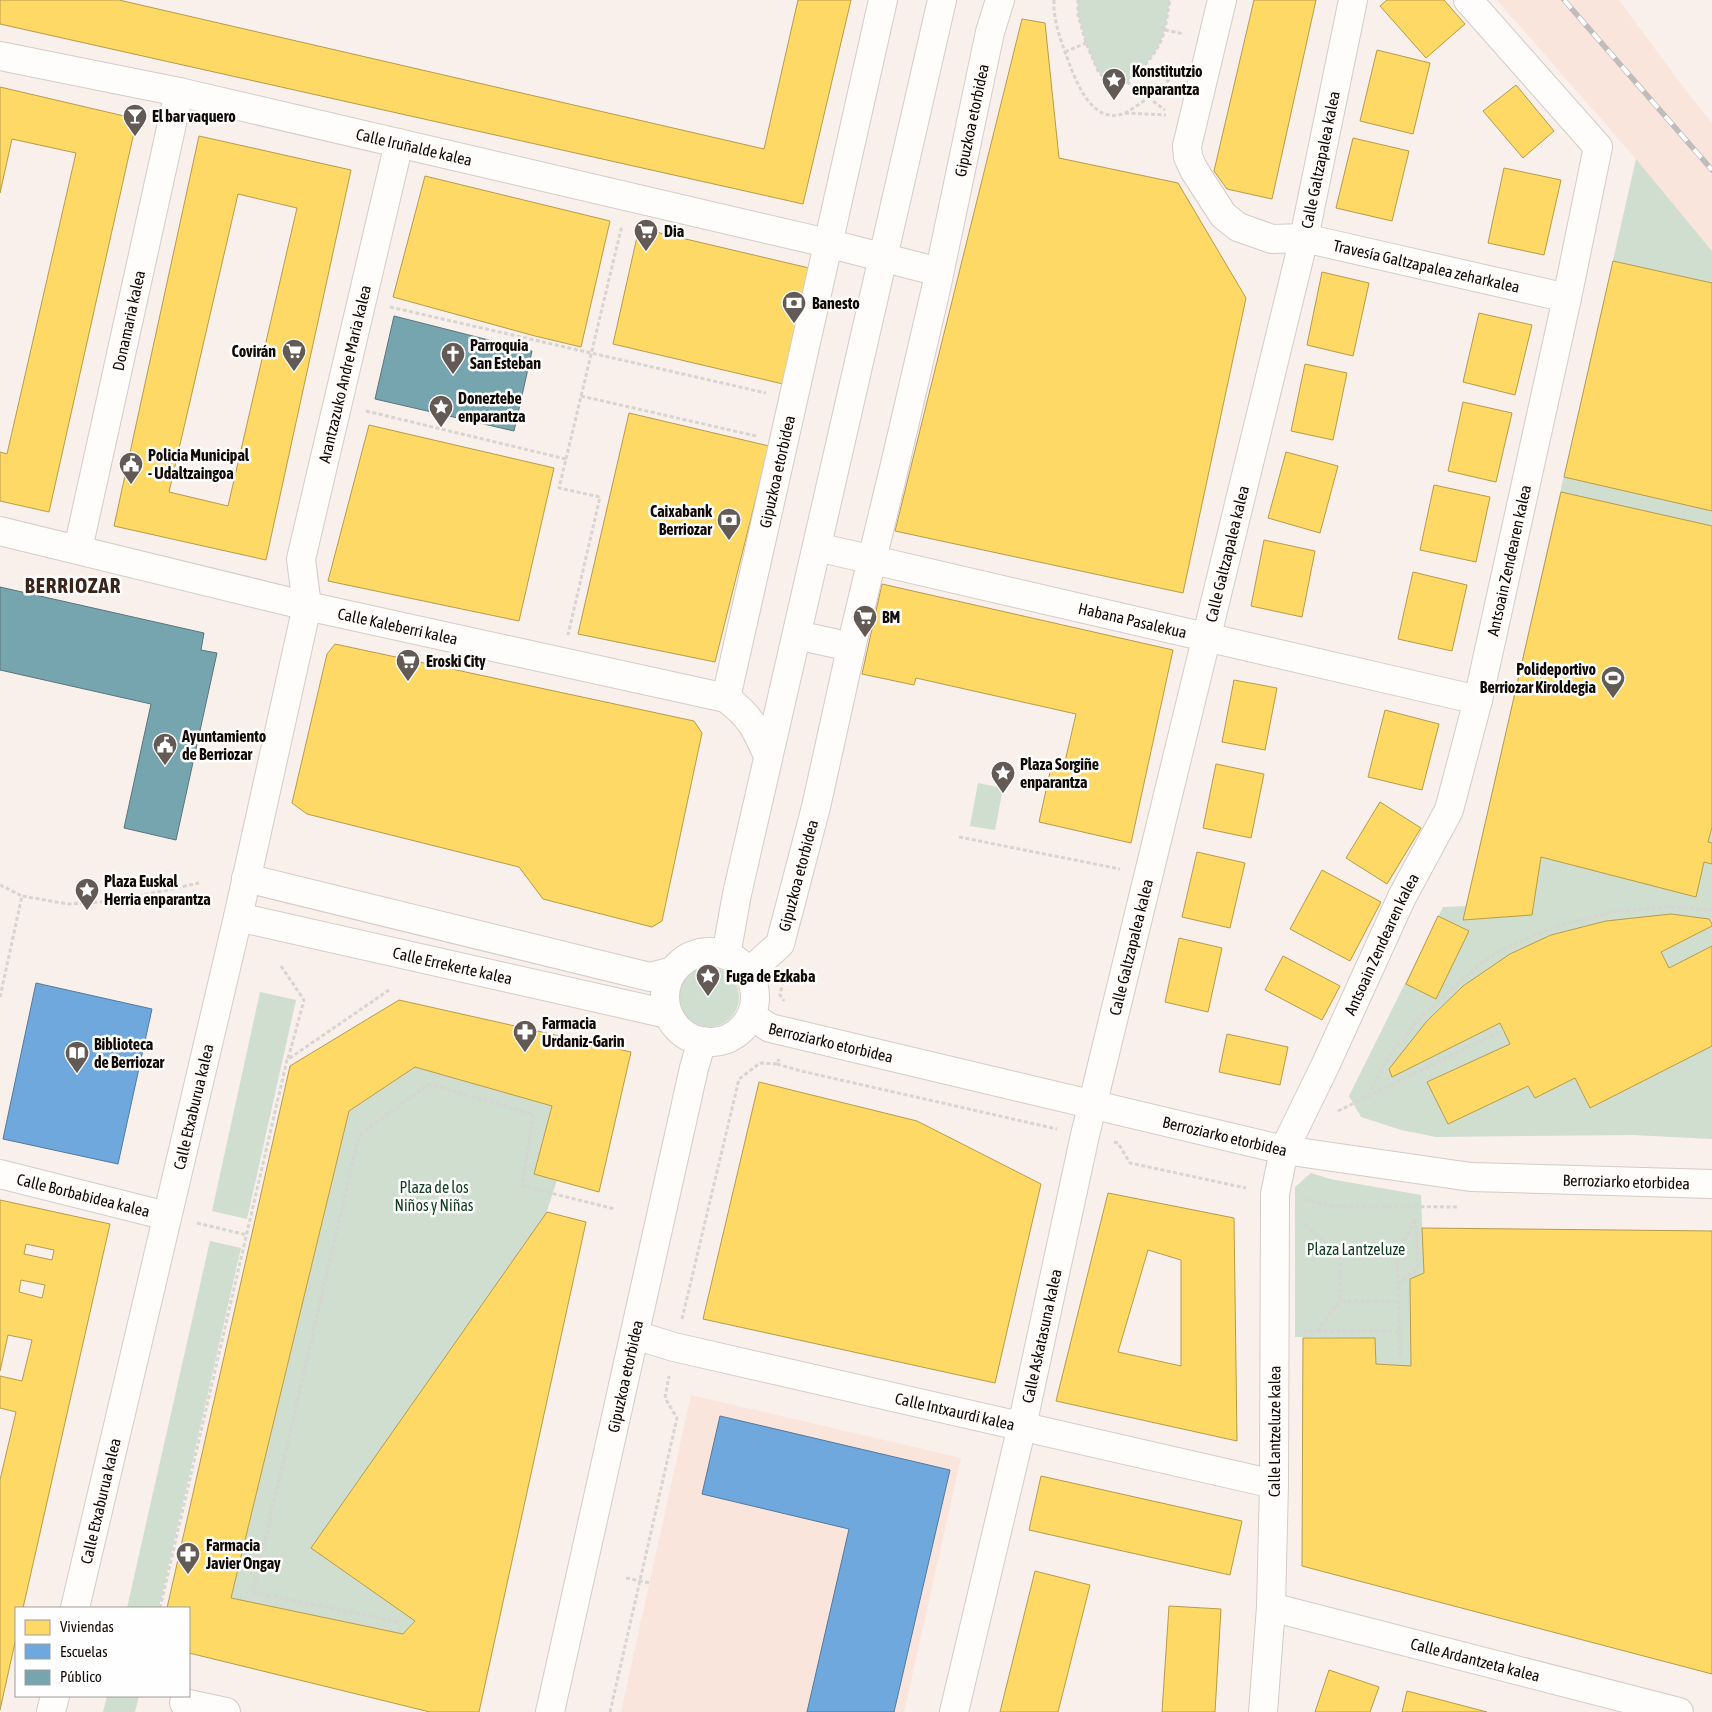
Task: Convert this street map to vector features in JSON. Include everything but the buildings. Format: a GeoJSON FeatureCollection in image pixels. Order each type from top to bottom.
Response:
{"type":"FeatureCollection","features":[{"type":"Feature","properties":{"kind":"street","name":"Gipuzkoa etorbidea"},"geometry":{"type":"LineString","coordinates":[[726,698],[883,0]]}},
{"type":"Feature","properties":{"kind":"street"},"geometry":{"type":"LineString","coordinates":[[726,955],[737,894],[768,756],[942,0]]}},
{"type":"Feature","properties":{"kind":"street","name":"Gipuzkoa etorbidea"},"geometry":{"type":"LineString","coordinates":[[748,973],[780,944],[816,807],[851,647],[939,272],[990,32],[1000,0]]}},
{"type":"Feature","properties":{"kind":"street","name":"Travesía Galtzapalea zeharkalea"},"geometry":{"type":"LineString","coordinates":[[1222,0],[1187,146],[1188,157],[1194,170],[1223,215],[1238,227],[1272,239],[1304,238],[1567,298]]}},
{"type":"Feature","properties":{"kind":"street","name":"Calle Galtzapalea kalea"},"geometry":{"type":"LineString","coordinates":[[1093,1105],[1304,238],[1353,0]]}},
{"type":"Feature","properties":{"kind":"street","name":"Antsoain Zendearen kalea"},"geometry":{"type":"LineString","coordinates":[[1284,1150],[1325,1066],[1402,898],[1449,810],[1478,700],[1567,298],[1598,147],[1468,0]]}},
{"type":"Feature","properties":{"kind":"street","name":"Calle Iruñalde kalea"},"geometry":{"type":"LineString","coordinates":[[0,56],[180,92],[827,243]]}},
{"type":"Feature","properties":{"kind":"street","name":"Donamaria kalea"},"geometry":{"type":"LineString","coordinates":[[78,549],[180,92]]}},
{"type":"Feature","properties":{"kind":"street","name":"Arantzazuko Andre Maria kalea"},"geometry":{"type":"LineString","coordinates":[[308,606],[301,559],[399,143]]}},
{"type":"Feature","properties":{"kind":"street"},"geometry":{"type":"LineString","coordinates":[[827,243],[882,259],[939,272]]}},
{"type":"Feature","properties":{"kind":"street","name":"Calle Kaleberri kalea"},"geometry":{"type":"LineString","coordinates":[[0,531],[308,606],[726,698],[742,710],[755,727],[768,756]]}},
{"type":"Feature","properties":{"kind":"street","name":"Habana Pasalekua"},"geometry":{"type":"LineString","coordinates":[[817,547],[1478,700]]}},
{"type":"Feature","properties":{"kind":"street","name":"Calle Etxaburua kalea"},"geometry":{"type":"LineString","coordinates":[[75,1607],[238,917],[308,606]]}},
{"type":"Feature","properties":{"kind":"street"},"geometry":{"type":"LineString","coordinates":[[796,635],[851,647]]}},
{"type":"Feature","properties":{"kind":"street"},"geometry":{"type":"LineString","coordinates":[[246,878],[650,977],[673,972]]}},
{"type":"Feature","properties":{"kind":"street","name":"Calle Errekerte kalea"},"geometry":{"type":"LineString","coordinates":[[238,917],[668,1014]]}},
{"type":"Feature","properties":{"kind":"street"},"geometry":{"type":"LineString","coordinates":[[711,952],[726,955],[739,962],[748,973],[754,987],[755,1002],[751,1016],[743,1028],[731,1037],[717,1042],[702,1041],[688,1036],[676,1027],[668,1014],[665,1000],[667,985],[673,972],[683,961],[696,954],[711,952]]}},
{"type":"Feature","properties":{"kind":"street","name":"Berroziarko etorbidea"},"geometry":{"type":"LineString","coordinates":[[751,1016],[770,1028],[1284,1150],[1471,1176],[1712,1184]]}},
{"type":"Feature","properties":{"kind":"street","name":"Gipuzkoa etorbidea"},"geometry":{"type":"LineString","coordinates":[[550,1712],[694,1068],[702,1041]]}},
{"type":"Feature","properties":{"kind":"street","name":"Calle Askatasuna kalea"},"geometry":{"type":"LineString","coordinates":[[954,1712],[1022,1426],[1093,1105]]}},
{"type":"Feature","properties":{"kind":"street","name":"Calle Lantzeluze kalea"},"geometry":{"type":"LineString","coordinates":[[1263,1712],[1271,1607],[1274,1484],[1275,1194],[1284,1150]]}},
{"type":"Feature","properties":{"kind":"street","name":"Calle Borbabidea kalea"},"geometry":{"type":"LineString","coordinates":[[0,1174],[167,1216]]}},
{"type":"Feature","properties":{"kind":"street","name":"Calle Intxaurdi kalea"},"geometry":{"type":"LineString","coordinates":[[635,1335],[681,1349],[1274,1484]]}},
{"type":"Feature","properties":{"kind":"street","name":"Calle Ardantzeta kalea"},"geometry":{"type":"LineString","coordinates":[[1271,1607],[1679,1712]]}},
{"type":"Feature","properties":{"kind":"street"},"geometry":{"type":"LineString","coordinates":[[51,1712],[55,1697]]}},
{"type":"Feature","properties":{"kind":"street"},"geometry":{"type":"LineString","coordinates":[[184,1703],[226,1712]]}},
{"type":"Feature","properties":{"kind":"path"},"geometry":{"type":"LineString","coordinates":[[1054,0],[1053,7],[1061,40],[1076,84],[1094,107],[1108,115],[1125,113],[1172,116],[1127,82]]}},
{"type":"Feature","properties":{"kind":"path"},"geometry":{"type":"LineString","coordinates":[[1078,0],[1078,15],[1086,43],[1098,71],[1110,85],[1119,87],[1127,82],[1152,56],[1165,30],[1170,0]]}},
{"type":"Feature","properties":{"kind":"path"},"geometry":{"type":"LineString","coordinates":[[1165,30],[1190,36]]}},
{"type":"Feature","properties":{"kind":"path"},"geometry":{"type":"LineString","coordinates":[[1065,52],[1086,43]]}},
{"type":"Feature","properties":{"kind":"path"},"geometry":{"type":"LineString","coordinates":[[1125,113],[1149,98],[1166,83],[1176,69]]}},
{"type":"Feature","properties":{"kind":"path"},"geometry":{"type":"LineString","coordinates":[[567,642],[600,497],[559,488],[623,224]]}},
{"type":"Feature","properties":{"kind":"path"},"geometry":{"type":"LineString","coordinates":[[384,306],[770,394]]}},
{"type":"Feature","properties":{"kind":"path"},"geometry":{"type":"LineString","coordinates":[[581,396],[760,437]]}},
{"type":"Feature","properties":{"kind":"path"},"geometry":{"type":"LineString","coordinates":[[360,410],[566,459]]}},
{"type":"Feature","properties":{"kind":"path"},"geometry":{"type":"LineString","coordinates":[[959,837],[1120,869]]}},
{"type":"Feature","properties":{"kind":"path"},"geometry":{"type":"LineString","coordinates":[[0,885],[22,896],[68,904],[115,901],[199,883]]}},
{"type":"Feature","properties":{"kind":"path"},"geometry":{"type":"LineString","coordinates":[[0,997],[22,896]]}},
{"type":"Feature","properties":{"kind":"path"},"geometry":{"type":"LineString","coordinates":[[1368,1096],[1389,1056],[1419,1019],[1481,962],[1501,950],[1554,927],[1618,911],[1670,907],[1712,910]]}},
{"type":"Feature","properties":{"kind":"path"},"geometry":{"type":"LineString","coordinates":[[160,1607],[287,1060],[304,1000],[281,966]]}},
{"type":"Feature","properties":{"kind":"path"},"geometry":{"type":"LineString","coordinates":[[0,972],[5,973]]}},
{"type":"Feature","properties":{"kind":"path"},"geometry":{"type":"LineString","coordinates":[[287,1060],[389,990]]}},
{"type":"Feature","properties":{"kind":"path"},"geometry":{"type":"LineString","coordinates":[[1338,1111],[1504,1030]]}},
{"type":"Feature","properties":{"kind":"path"},"geometry":{"type":"LineString","coordinates":[[398,1622],[253,1592],[359,1136],[430,1084],[533,1114],[522,1186],[615,1209]]}},
{"type":"Feature","properties":{"kind":"path"},"geometry":{"type":"LineString","coordinates":[[1398,1284],[1418,1269],[1416,1218],[1398,1256],[1398,1284],[1398,1301],[1400,1356]]}},
{"type":"Feature","properties":{"kind":"path"},"geometry":{"type":"LineString","coordinates":[[1300,1221],[1340,1255],[1398,1256]]}},
{"type":"Feature","properties":{"kind":"path"},"geometry":{"type":"LineString","coordinates":[[197,1223],[247,1235]]}},
{"type":"Feature","properties":{"kind":"path"},"geometry":{"type":"LineString","coordinates":[[1317,1331],[1340,1301],[1340,1255]]}},
{"type":"Feature","properties":{"kind":"path"},"geometry":{"type":"LineString","coordinates":[[1340,1301],[1398,1301]]}},
{"type":"Feature","properties":{"kind":"path"},"geometry":{"type":"LineString","coordinates":[[1298,1331],[1399,1331]]}},
{"type":"Feature","properties":{"kind":"path"},"geometry":{"type":"LineString","coordinates":[[626,1578],[650,1583]]}},
{"type":"Feature","properties":{"kind":"shaded area"},"geometry":{"type":"Polygon","coordinates":[[[1497,0],[1619,0],[1712,123],[1712,251],[1636,159],[1497,0]]]}},
{"type":"Feature","properties":{"kind":"shaded area"},"geometry":{"type":"Polygon","coordinates":[[[691,1395],[961,1458],[904,1712],[621,1712],[691,1395]]]}},
{"type":"Feature","properties":{"kind":"green space"},"geometry":{"type":"Polygon","coordinates":[[[1078,0],[1170,0],[1165,28],[1159,46],[1148,62],[1119,87],[1110,85],[1098,71],[1086,43],[1078,15],[1078,0]]]}},
{"type":"Feature","properties":{"kind":"green space","name":"Polideportivo Berriozar Kiroldegia"},"geometry":{"type":"Polygon","coordinates":[[[1636,159],[1712,251],[1712,1139],[1633,1135],[1436,1137],[1401,1130],[1361,1117],[1349,1096],[1443,907],[1466,906],[1636,159]]]}},
{"type":"Feature","properties":{"kind":"green space"},"geometry":{"type":"Polygon","coordinates":[[[978,783],[1003,788],[995,830],[970,826],[978,783]]]}},
{"type":"Feature","properties":{"kind":"green space"},"geometry":{"type":"Polygon","coordinates":[[[709,967],[725,972],[730,976],[734,981],[739,997],[734,1013],[730,1018],[725,1022],[709,1027],[693,1022],[688,1018],[684,1013],[679,997],[684,981],[688,976],[693,972],[709,967]]]}},
{"type":"Feature","properties":{"kind":"green space"},"geometry":{"type":"Polygon","coordinates":[[[260,992],[296,1000],[247,1219],[212,1211],[260,992]]]}},
{"type":"Feature","properties":{"kind":"green space","name":"Plaza de los Niños y Niñas"},"geometry":{"type":"Polygon","coordinates":[[[415,1067],[552,1106],[534,1173],[557,1180],[415,1621],[403,1634],[231,1598],[349,1111],[415,1067]]]}},
{"type":"Feature","properties":{"kind":"green space","name":"Plaza Lantzeluze"},"geometry":{"type":"Polygon","coordinates":[[[1311,1173],[1330,1179],[1421,1195],[1424,1273],[1410,1279],[1411,1366],[1376,1364],[1375,1338],[1295,1337],[1295,1187],[1311,1173]]]}},
{"type":"Feature","properties":{"kind":"green space"},"geometry":{"type":"Polygon","coordinates":[[[210,1241],[241,1248],[159,1607],[127,1607],[210,1241]]]}},
{"type":"Feature","properties":{"kind":"green space"},"geometry":{"type":"Polygon","coordinates":[[[107,1697],[139,1697],[135,1712],[103,1712],[107,1697]]]}},
{"type":"Feature","properties":{"kind":"railway"},"geometry":{"type":"LineString","coordinates":[[1564,0],[1712,170]]}},
{"type":"Feature","properties":{"kind":"place","name":"Konstitutzio enparantza"},"geometry":{"type":"Point","coordinates":[1114,101]}},
{"type":"Feature","properties":{"kind":"place","name":"El bar vaquero"},"geometry":{"type":"Point","coordinates":[135,137]}},
{"type":"Feature","properties":{"kind":"place","name":"Dia"},"geometry":{"type":"Point","coordinates":[646,252]}},
{"type":"Feature","properties":{"kind":"place","name":"Banesto"},"geometry":{"type":"Point","coordinates":[794,324]}},
{"type":"Feature","properties":{"kind":"place","name":"Covirán"},"geometry":{"type":"Point","coordinates":[294,372]}},
{"type":"Feature","properties":{"kind":"place","name":"Parroquia San Esteban"},"geometry":{"type":"Point","coordinates":[453,375]}},
{"type":"Feature","properties":{"kind":"place","name":"Doneztebe enparantza"},"geometry":{"type":"Point","coordinates":[441,428]}},
{"type":"Feature","properties":{"kind":"place","name":"Policia Municipal - Udaltzaingoa"},"geometry":{"type":"Point","coordinates":[131,485]}},
{"type":"Feature","properties":{"kind":"place","name":"Caixabank Berriozar"},"geometry":{"type":"Point","coordinates":[729,541]}},
{"type":"Feature","properties":{"kind":"place","name":"BM"},"geometry":{"type":"Point","coordinates":[865,638]}},
{"type":"Feature","properties":{"kind":"place","name":"Eroski City"},"geometry":{"type":"Point","coordinates":[408,682]}},
{"type":"Feature","properties":{"kind":"place","name":"Polideportivo Berriozar Kiroldegia"},"geometry":{"type":"Point","coordinates":[1613,699]}},
{"type":"Feature","properties":{"kind":"place","name":"Ayuntamiento de Berriozar"},"geometry":{"type":"Point","coordinates":[165,766]}},
{"type":"Feature","properties":{"kind":"place","name":"Plaza Sorgiñe enparantza"},"geometry":{"type":"Point","coordinates":[1003,794]}},
{"type":"Feature","properties":{"kind":"place","name":"Plaza Euskal Herria enparantza"},"geometry":{"type":"Point","coordinates":[87,911]}},
{"type":"Feature","properties":{"kind":"place","name":"Fuga de Ezkaba"},"geometry":{"type":"Point","coordinates":[708,997]}},
{"type":"Feature","properties":{"kind":"place","name":"Farmacia Urdaniz-Garin"},"geometry":{"type":"Point","coordinates":[525,1053]}},
{"type":"Feature","properties":{"kind":"place","name":"Biblioteca de Berriozar"},"geometry":{"type":"Point","coordinates":[77,1074]}},
{"type":"Feature","properties":{"kind":"place","name":"Farmacia Javier Ongay"},"geometry":{"type":"Point","coordinates":[188,1575]}},
{"type":"Feature","properties":{"kind":"district","name":"BERRIOZAR"},"geometry":{"type":"Point","coordinates":[73,585]}}]}
